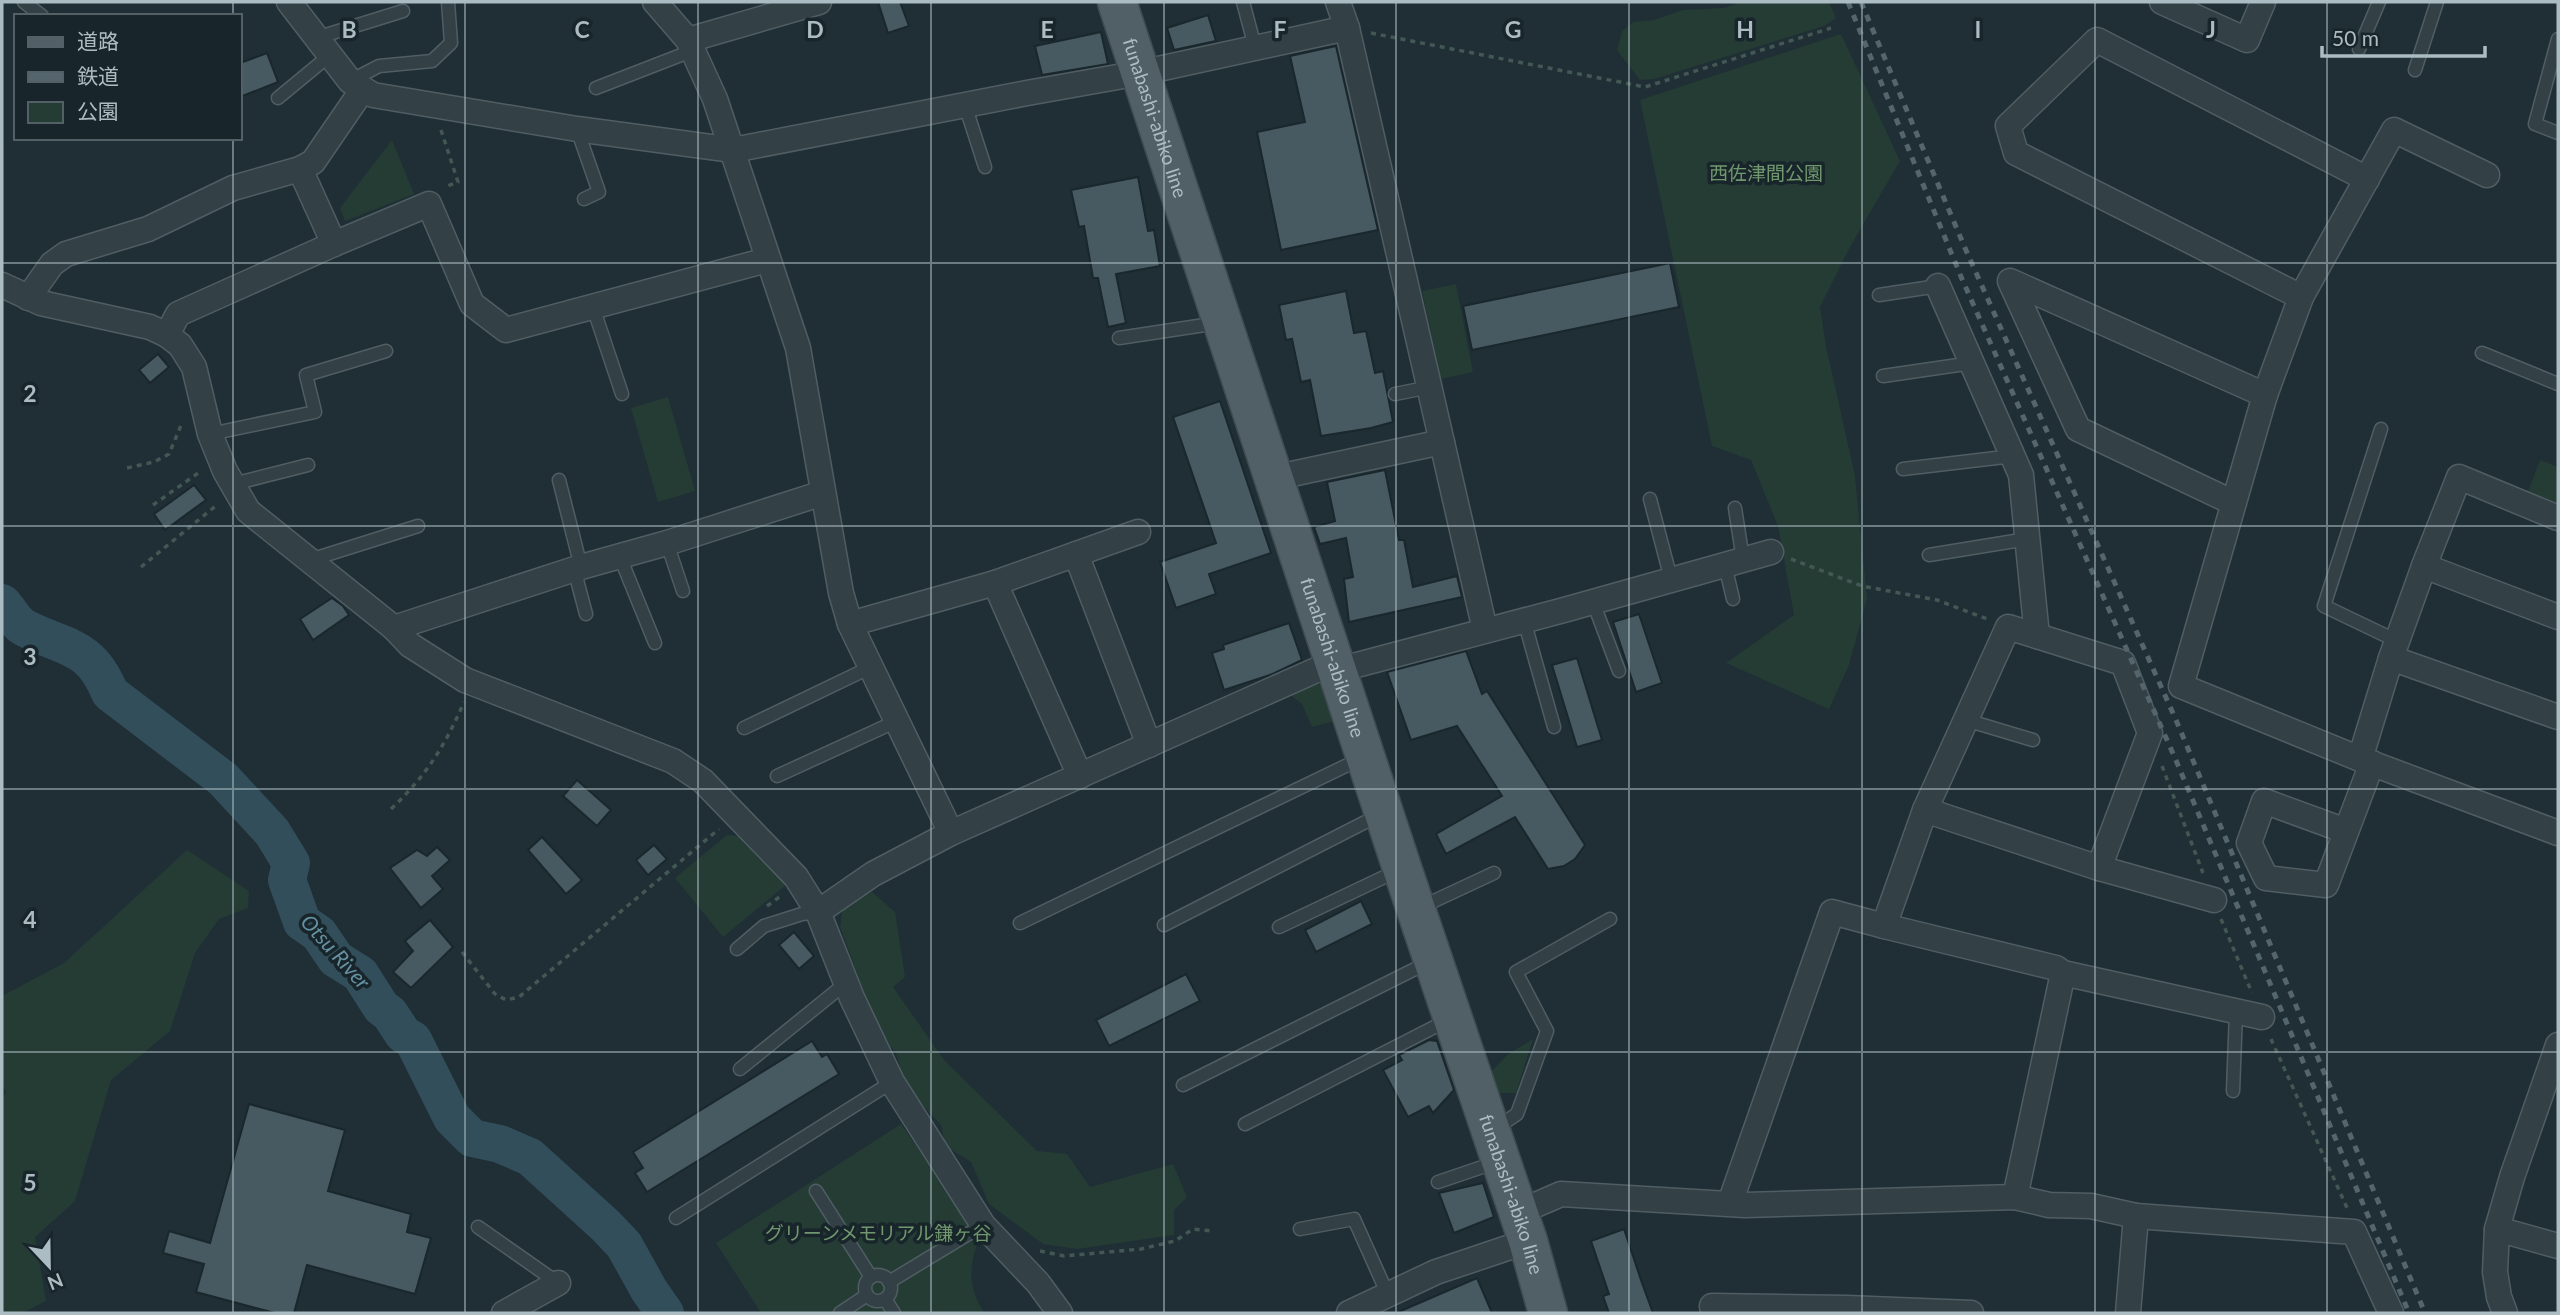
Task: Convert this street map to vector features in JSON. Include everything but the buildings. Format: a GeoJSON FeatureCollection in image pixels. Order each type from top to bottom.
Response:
{"type":"FeatureCollection","features":[{"type":"Feature","properties":{"kind":"main road","name":"funabashi-abiko line"},"geometry":{"type":"LineString","coordinates":[[1117,2],[1402,869],[1496,1146],[1548,1313]]}},
{"type":"Feature","properties":{"kind":"street"},"geometry":{"type":"LineString","coordinates":[[289,2],[324,49],[356,85],[373,95],[577,129],[733,150],[1140,73],[1348,28]]}},
{"type":"Feature","properties":{"kind":"street"},"geometry":{"type":"LineString","coordinates":[[655,2],[691,45],[733,150],[798,348],[841,593],[850,624],[951,833]]}},
{"type":"Feature","properties":{"kind":"street"},"geometry":{"type":"LineString","coordinates":[[691,45],[819,2]]}},
{"type":"Feature","properties":{"kind":"street"},"geometry":{"type":"LineString","coordinates":[[1338,2],[1348,28],[1485,630]]}},
{"type":"Feature","properties":{"kind":"street"},"geometry":{"type":"LineString","coordinates":[[2162,2],[2247,40],[2263,2]]}},
{"type":"Feature","properties":{"kind":"street"},"geometry":{"type":"LineString","coordinates":[[2301,297],[2016,153],[2008,126],[2097,40],[2367,179]]}},
{"type":"Feature","properties":{"kind":"street"},"geometry":{"type":"LineString","coordinates":[[28,298],[52,264],[66,254],[148,229],[233,188],[300,169],[313,162],[356,85]]}},
{"type":"Feature","properties":{"kind":"street"},"geometry":{"type":"LineString","coordinates":[[2487,175],[2395,130],[2301,297],[2265,395],[2181,686],[2366,761],[2558,832]]}},
{"type":"Feature","properties":{"kind":"street"},"geometry":{"type":"LineString","coordinates":[[300,169],[334,244]]}},
{"type":"Feature","properties":{"kind":"street"},"geometry":{"type":"LineString","coordinates":[[167,335],[178,314],[429,205],[472,304],[506,330],[767,260]]}},
{"type":"Feature","properties":{"kind":"street"},"geometry":{"type":"LineString","coordinates":[[2234,503],[2078,429],[2010,281],[2265,395]]}},
{"type":"Feature","properties":{"kind":"street"},"geometry":{"type":"LineString","coordinates":[[2,285],[41,303],[150,327],[167,335],[180,345],[194,367],[220,458],[248,511],[394,628],[410,645],[465,680],[673,761],[703,781],[737,814],[796,877],[818,912],[846,983],[892,1082],[984,1225],[1038,1283],[1060,1313]]}},
{"type":"Feature","properties":{"kind":"street"},"geometry":{"type":"LineString","coordinates":[[1938,286],[2021,475],[2037,636]]}},
{"type":"Feature","properties":{"kind":"street"},"geometry":{"type":"LineString","coordinates":[[1273,478],[1442,442]]}},
{"type":"Feature","properties":{"kind":"street"},"geometry":{"type":"LineString","coordinates":[[2346,831],[2394,650],[2459,477],[2558,518]]}},
{"type":"Feature","properties":{"kind":"street"},"geometry":{"type":"LineString","coordinates":[[394,628],[823,493]]}},
{"type":"Feature","properties":{"kind":"street"},"geometry":{"type":"LineString","coordinates":[[850,624],[995,583],[1138,532]]}},
{"type":"Feature","properties":{"kind":"street"},"geometry":{"type":"LineString","coordinates":[[818,912],[873,874],[951,833],[1323,667],[1338,670],[1771,551]]}},
{"type":"Feature","properties":{"kind":"street"},"geometry":{"type":"LineString","coordinates":[[1076,554],[1149,745]]}},
{"type":"Feature","properties":{"kind":"street"},"geometry":{"type":"LineString","coordinates":[[2424,566],[2558,617]]}},
{"type":"Feature","properties":{"kind":"street"},"geometry":{"type":"LineString","coordinates":[[995,583],[1080,776]]}},
{"type":"Feature","properties":{"kind":"street"},"geometry":{"type":"LineString","coordinates":[[1884,926],[1925,810],[2008,627],[2123,663],[2150,733],[2099,868]]}},
{"type":"Feature","properties":{"kind":"street"},"geometry":{"type":"LineString","coordinates":[[2394,650],[2558,717]]}},
{"type":"Feature","properties":{"kind":"street"},"geometry":{"type":"LineString","coordinates":[[1925,810],[2099,868],[2214,900]]}},
{"type":"Feature","properties":{"kind":"street"},"geometry":{"type":"LineString","coordinates":[[1730,1203],[1832,912],[2056,968],[2063,973],[2262,1017]]}},
{"type":"Feature","properties":{"kind":"street"},"geometry":{"type":"LineString","coordinates":[[2015,1197],[2063,973]]}},
{"type":"Feature","properties":{"kind":"street"},"geometry":{"type":"LineString","coordinates":[[2505,1313],[2495,1272],[2497,1230],[2512,1177],[2558,1045]]}},
{"type":"Feature","properties":{"kind":"street"},"geometry":{"type":"LineString","coordinates":[[1349,1313],[1522,1227],[1561,1194],[1745,1205],[2015,1197],[2049,1205],[2091,1206],[2136,1216],[2354,1232],[2391,1313]]}},
{"type":"Feature","properties":{"kind":"street"},"geometry":{"type":"LineString","coordinates":[[2128,1313],[2136,1216]]}},
{"type":"Feature","properties":{"kind":"street"},"geometry":{"type":"LineString","coordinates":[[2497,1230],[2558,1246]]}},
{"type":"Feature","properties":{"kind":"street"},"geometry":{"type":"LineString","coordinates":[[504,1313],[558,1283]]}},
{"type":"Feature","properties":{"kind":"street"},"geometry":{"type":"LineString","coordinates":[[1714,1313],[1712,1306],[1971,1313]]}},
{"type":"Feature","properties":{"kind":"lane"},"geometry":{"type":"LineString","coordinates":[[24,2],[39,14]]}},
{"type":"Feature","properties":{"kind":"lane"},"geometry":{"type":"LineString","coordinates":[[356,85],[379,65],[432,61],[451,43],[448,2]]}},
{"type":"Feature","properties":{"kind":"lane"},"geometry":{"type":"LineString","coordinates":[[1243,2],[1255,47]]}},
{"type":"Feature","properties":{"kind":"lane"},"geometry":{"type":"LineString","coordinates":[[2359,50],[2379,2]]}},
{"type":"Feature","properties":{"kind":"lane"},"geometry":{"type":"LineString","coordinates":[[2415,70],[2437,2]]}},
{"type":"Feature","properties":{"kind":"lane"},"geometry":{"type":"LineString","coordinates":[[278,98],[324,49],[328,34],[403,11]]}},
{"type":"Feature","properties":{"kind":"lane"},"geometry":{"type":"LineString","coordinates":[[2558,39],[2535,124],[2558,133]]}},
{"type":"Feature","properties":{"kind":"lane"},"geometry":{"type":"LineString","coordinates":[[596,88],[691,45]]}},
{"type":"Feature","properties":{"kind":"lane"},"geometry":{"type":"LineString","coordinates":[[965,105],[985,167]]}},
{"type":"Feature","properties":{"kind":"lane"},"geometry":{"type":"LineString","coordinates":[[577,129],[599,192],[584,199]]}},
{"type":"Feature","properties":{"kind":"lane"},"geometry":{"type":"LineString","coordinates":[[1879,295],[1938,286]]}},
{"type":"Feature","properties":{"kind":"lane"},"geometry":{"type":"LineString","coordinates":[[593,307],[622,394]]}},
{"type":"Feature","properties":{"kind":"lane"},"geometry":{"type":"LineString","coordinates":[[1119,338],[1222,322]]}},
{"type":"Feature","properties":{"kind":"lane"},"geometry":{"type":"LineString","coordinates":[[211,433],[315,412],[306,375],[386,351]]}},
{"type":"Feature","properties":{"kind":"lane"},"geometry":{"type":"LineString","coordinates":[[2482,353],[2558,384]]}},
{"type":"Feature","properties":{"kind":"lane"},"geometry":{"type":"LineString","coordinates":[[1883,376],[1972,363]]}},
{"type":"Feature","properties":{"kind":"lane"},"geometry":{"type":"LineString","coordinates":[[1395,394],[1430,387]]}},
{"type":"Feature","properties":{"kind":"lane"},"geometry":{"type":"LineString","coordinates":[[2381,429],[2324,606],[2394,650]]}},
{"type":"Feature","properties":{"kind":"lane"},"geometry":{"type":"LineString","coordinates":[[1903,469],[2013,456]]}},
{"type":"Feature","properties":{"kind":"lane"},"geometry":{"type":"LineString","coordinates":[[234,487],[308,465]]}},
{"type":"Feature","properties":{"kind":"lane"},"geometry":{"type":"LineString","coordinates":[[559,480],[581,567],[577,580],[586,614]]}},
{"type":"Feature","properties":{"kind":"lane"},"geometry":{"type":"LineString","coordinates":[[1650,499],[1671,579]]}},
{"type":"Feature","properties":{"kind":"lane"},"geometry":{"type":"LineString","coordinates":[[1733,599],[1735,508]]}},
{"type":"Feature","properties":{"kind":"lane"},"geometry":{"type":"LineString","coordinates":[[310,561],[418,526]]}},
{"type":"Feature","properties":{"kind":"lane"},"geometry":{"type":"LineString","coordinates":[[1929,555],[2028,539]]}},
{"type":"Feature","properties":{"kind":"lane"},"geometry":{"type":"LineString","coordinates":[[667,544],[683,591]]}},
{"type":"Feature","properties":{"kind":"lane"},"geometry":{"type":"LineString","coordinates":[[620,557],[655,643]]}},
{"type":"Feature","properties":{"kind":"lane"},"geometry":{"type":"LineString","coordinates":[[1593,601],[1619,671]]}},
{"type":"Feature","properties":{"kind":"lane"},"geometry":{"type":"LineString","coordinates":[[1524,620],[1555,727]]}},
{"type":"Feature","properties":{"kind":"lane"},"geometry":{"type":"LineString","coordinates":[[744,728],[871,667]]}},
{"type":"Feature","properties":{"kind":"lane"},"geometry":{"type":"LineString","coordinates":[[1966,720],[2033,740]]}},
{"type":"Feature","properties":{"kind":"lane"},"geometry":{"type":"LineString","coordinates":[[777,776],[897,721]]}},
{"type":"Feature","properties":{"kind":"lane"},"geometry":{"type":"LineString","coordinates":[[1020,923],[1365,757]]}},
{"type":"Feature","properties":{"kind":"lane"},"geometry":{"type":"LineString","coordinates":[[1164,925],[1384,812]]}},
{"type":"Feature","properties":{"kind":"lane"},"geometry":{"type":"LineString","coordinates":[[1279,927],[1402,869]]}},
{"type":"Feature","properties":{"kind":"lane"},"geometry":{"type":"LineString","coordinates":[[1416,909],[1494,873]]}},
{"type":"Feature","properties":{"kind":"lane"},"geometry":{"type":"LineString","coordinates":[[737,949],[764,926],[818,912]]}},
{"type":"Feature","properties":{"kind":"lane"},"geometry":{"type":"LineString","coordinates":[[1438,1182],[1496,1146],[1517,1114],[1548,1031],[1516,972],[1610,919]]}},
{"type":"Feature","properties":{"kind":"lane"},"geometry":{"type":"LineString","coordinates":[[1183,1085],[1433,960]]}},
{"type":"Feature","properties":{"kind":"lane"},"geometry":{"type":"LineString","coordinates":[[740,1069],[846,983]]}},
{"type":"Feature","properties":{"kind":"lane"},"geometry":{"type":"LineString","coordinates":[[2233,1091],[2236,1012]]}},
{"type":"Feature","properties":{"kind":"lane"},"geometry":{"type":"LineString","coordinates":[[1245,1124],[1452,1018]]}},
{"type":"Feature","properties":{"kind":"lane"},"geometry":{"type":"LineString","coordinates":[[676,1218],[892,1082]]}},
{"type":"Feature","properties":{"kind":"lane"},"geometry":{"type":"LineString","coordinates":[[816,1191],[871,1277]]}},
{"type":"Feature","properties":{"kind":"lane"},"geometry":{"type":"LineString","coordinates":[[1300,1229],[1354,1219],[1388,1294]]}},
{"type":"Feature","properties":{"kind":"lane"},"geometry":{"type":"LineString","coordinates":[[889,1282],[984,1225]]}},
{"type":"Feature","properties":{"kind":"lane"},"geometry":{"type":"LineString","coordinates":[[478,1227],[558,1283]]}},
{"type":"Feature","properties":{"kind":"lane"},"geometry":{"type":"LineString","coordinates":[[878,1275],[889,1282],[891,1288],[885,1299],[872,1300],[867,1295],[865,1289],[871,1277],[878,1275]]}},
{"type":"Feature","properties":{"kind":"lane"},"geometry":{"type":"LineString","coordinates":[[840,1313],[867,1295]]}},
{"type":"Feature","properties":{"kind":"lane"},"geometry":{"type":"LineString","coordinates":[[885,1299],[894,1313]]}},
{"type":"Feature","properties":{"kind":"path"},"geometry":{"type":"LineString","coordinates":[[1348,28],[1645,87],[1830,28]]}},
{"type":"Feature","properties":{"kind":"path"},"geometry":{"type":"LineString","coordinates":[[429,205],[431,192],[458,182],[432,105]]}},
{"type":"Feature","properties":{"kind":"path"},"geometry":{"type":"LineString","coordinates":[[127,468],[154,462],[169,454],[192,404],[205,404]]}},
{"type":"Feature","properties":{"kind":"path"},"geometry":{"type":"LineString","coordinates":[[153,505],[220,458]]}},
{"type":"Feature","properties":{"kind":"path"},"geometry":{"type":"LineString","coordinates":[[141,567],[234,487]]}},
{"type":"Feature","properties":{"kind":"path"},"geometry":{"type":"LineString","coordinates":[[1771,551],[1862,586],[1937,600],[2008,627]]}},
{"type":"Feature","properties":{"kind":"path"},"geometry":{"type":"LineString","coordinates":[[390,809],[414,787],[448,740],[467,693],[465,680]]}},
{"type":"Feature","properties":{"kind":"path"},"geometry":{"type":"LineString","coordinates":[[2150,733],[2214,900],[2262,1017],[2353,1221],[2354,1232]]}},
{"type":"Feature","properties":{"kind":"path"},"geometry":{"type":"LineString","coordinates":[[462,952],[495,994],[506,1000],[519,997],[737,814]]}},
{"type":"Feature","properties":{"kind":"path"},"geometry":{"type":"LineString","coordinates":[[1017,1261],[1033,1250],[1064,1256],[1141,1249],[1175,1241],[1193,1229],[1211,1231]]}},
{"type":"Feature","properties":{"kind":"green space"},"geometry":{"type":"Polygon","coordinates":[[[1741,2],[1829,2],[1836,18],[1824,26],[1654,79],[1640,80],[1617,50],[1622,31],[1633,22],[1654,20],[1683,10],[1724,8],[1741,2]]]}},
{"type":"Feature","properties":{"kind":"green space","name":"西佐津間公園"},"geometry":{"type":"Polygon","coordinates":[[[1841,34],[1900,161],[1850,247],[1820,307],[1855,476],[1867,599],[1849,665],[1829,709],[1726,663],[1794,615],[1778,526],[1751,460],[1712,446],[1640,100],[1841,34]]]}},
{"type":"Feature","properties":{"kind":"green space"},"geometry":{"type":"Polygon","coordinates":[[[392,140],[414,194],[345,221],[340,208],[392,140]]]}},
{"type":"Feature","properties":{"kind":"green space"},"geometry":{"type":"Polygon","coordinates":[[[1456,284],[1473,372],[1441,379],[1422,291],[1456,284]]]}},
{"type":"Feature","properties":{"kind":"green space"},"geometry":{"type":"Polygon","coordinates":[[[668,397],[695,491],[658,502],[631,408],[668,397]]]}},
{"type":"Feature","properties":{"kind":"green space"},"geometry":{"type":"Polygon","coordinates":[[[2540,460],[2558,467],[2558,504],[2528,492],[2540,460]]]}},
{"type":"Feature","properties":{"kind":"green space"},"geometry":{"type":"Polygon","coordinates":[[[1317,684],[1324,686],[1335,721],[1312,727],[1302,704],[1288,693],[1317,684]]]}},
{"type":"Feature","properties":{"kind":"green space"},"geometry":{"type":"Polygon","coordinates":[[[727,835],[738,836],[786,885],[723,937],[675,878],[727,835]]]}},
{"type":"Feature","properties":{"kind":"green space"},"geometry":{"type":"Polygon","coordinates":[[[187,850],[249,891],[248,908],[219,919],[195,953],[170,1031],[111,1080],[75,1201],[35,1237],[46,1301],[22,1313],[2,1313],[2,1101],[6,1091],[2,1087],[2,996],[64,963],[187,850]]]}},
{"type":"Feature","properties":{"kind":"green space"},"geometry":{"type":"Polygon","coordinates":[[[872,892],[895,912],[905,977],[893,987],[944,1060],[1037,1151],[1067,1154],[1090,1187],[1173,1164],[1187,1197],[1174,1210],[1174,1235],[1077,1249],[1043,1244],[989,1204],[971,1162],[945,1146],[941,1125],[905,1086],[896,1052],[870,1028],[869,1005],[840,927],[843,905],[872,892]]]}},
{"type":"Feature","properties":{"kind":"green space"},"geometry":{"type":"Polygon","coordinates":[[[1533,1039],[1516,1093],[1496,1093],[1489,1074],[1507,1055],[1533,1039]]]}},
{"type":"Feature","properties":{"kind":"green space","name":"グリーンメモリアル鎌ヶ谷"},"geometry":{"type":"Polygon","coordinates":[[[901,1124],[980,1237],[973,1257],[972,1276],[975,1294],[984,1313],[761,1313],[716,1243],[901,1124]]]}},
{"type":"Feature","properties":{"kind":"waterway","name":"Otsu River"},"geometry":{"type":"LineString","coordinates":[[2,603],[23,627],[84,656],[94,665],[110,693],[223,779],[272,832],[291,863],[287,880],[302,922],[319,934],[336,959],[360,974],[381,1007],[390,1014],[403,1034],[413,1040],[452,1118],[472,1138],[500,1144],[530,1157],[606,1226],[624,1245],[665,1313]]}},
{"type":"Feature","properties":{"kind":"railway"},"geometry":{"type":"LineString","coordinates":[[1848,2],[1962,279],[2175,758],[2409,1313]]}},
{"type":"Feature","properties":{"kind":"railway"},"geometry":{"type":"LineString","coordinates":[[1861,2],[1965,248],[2176,720],[2425,1313]]}}]}
